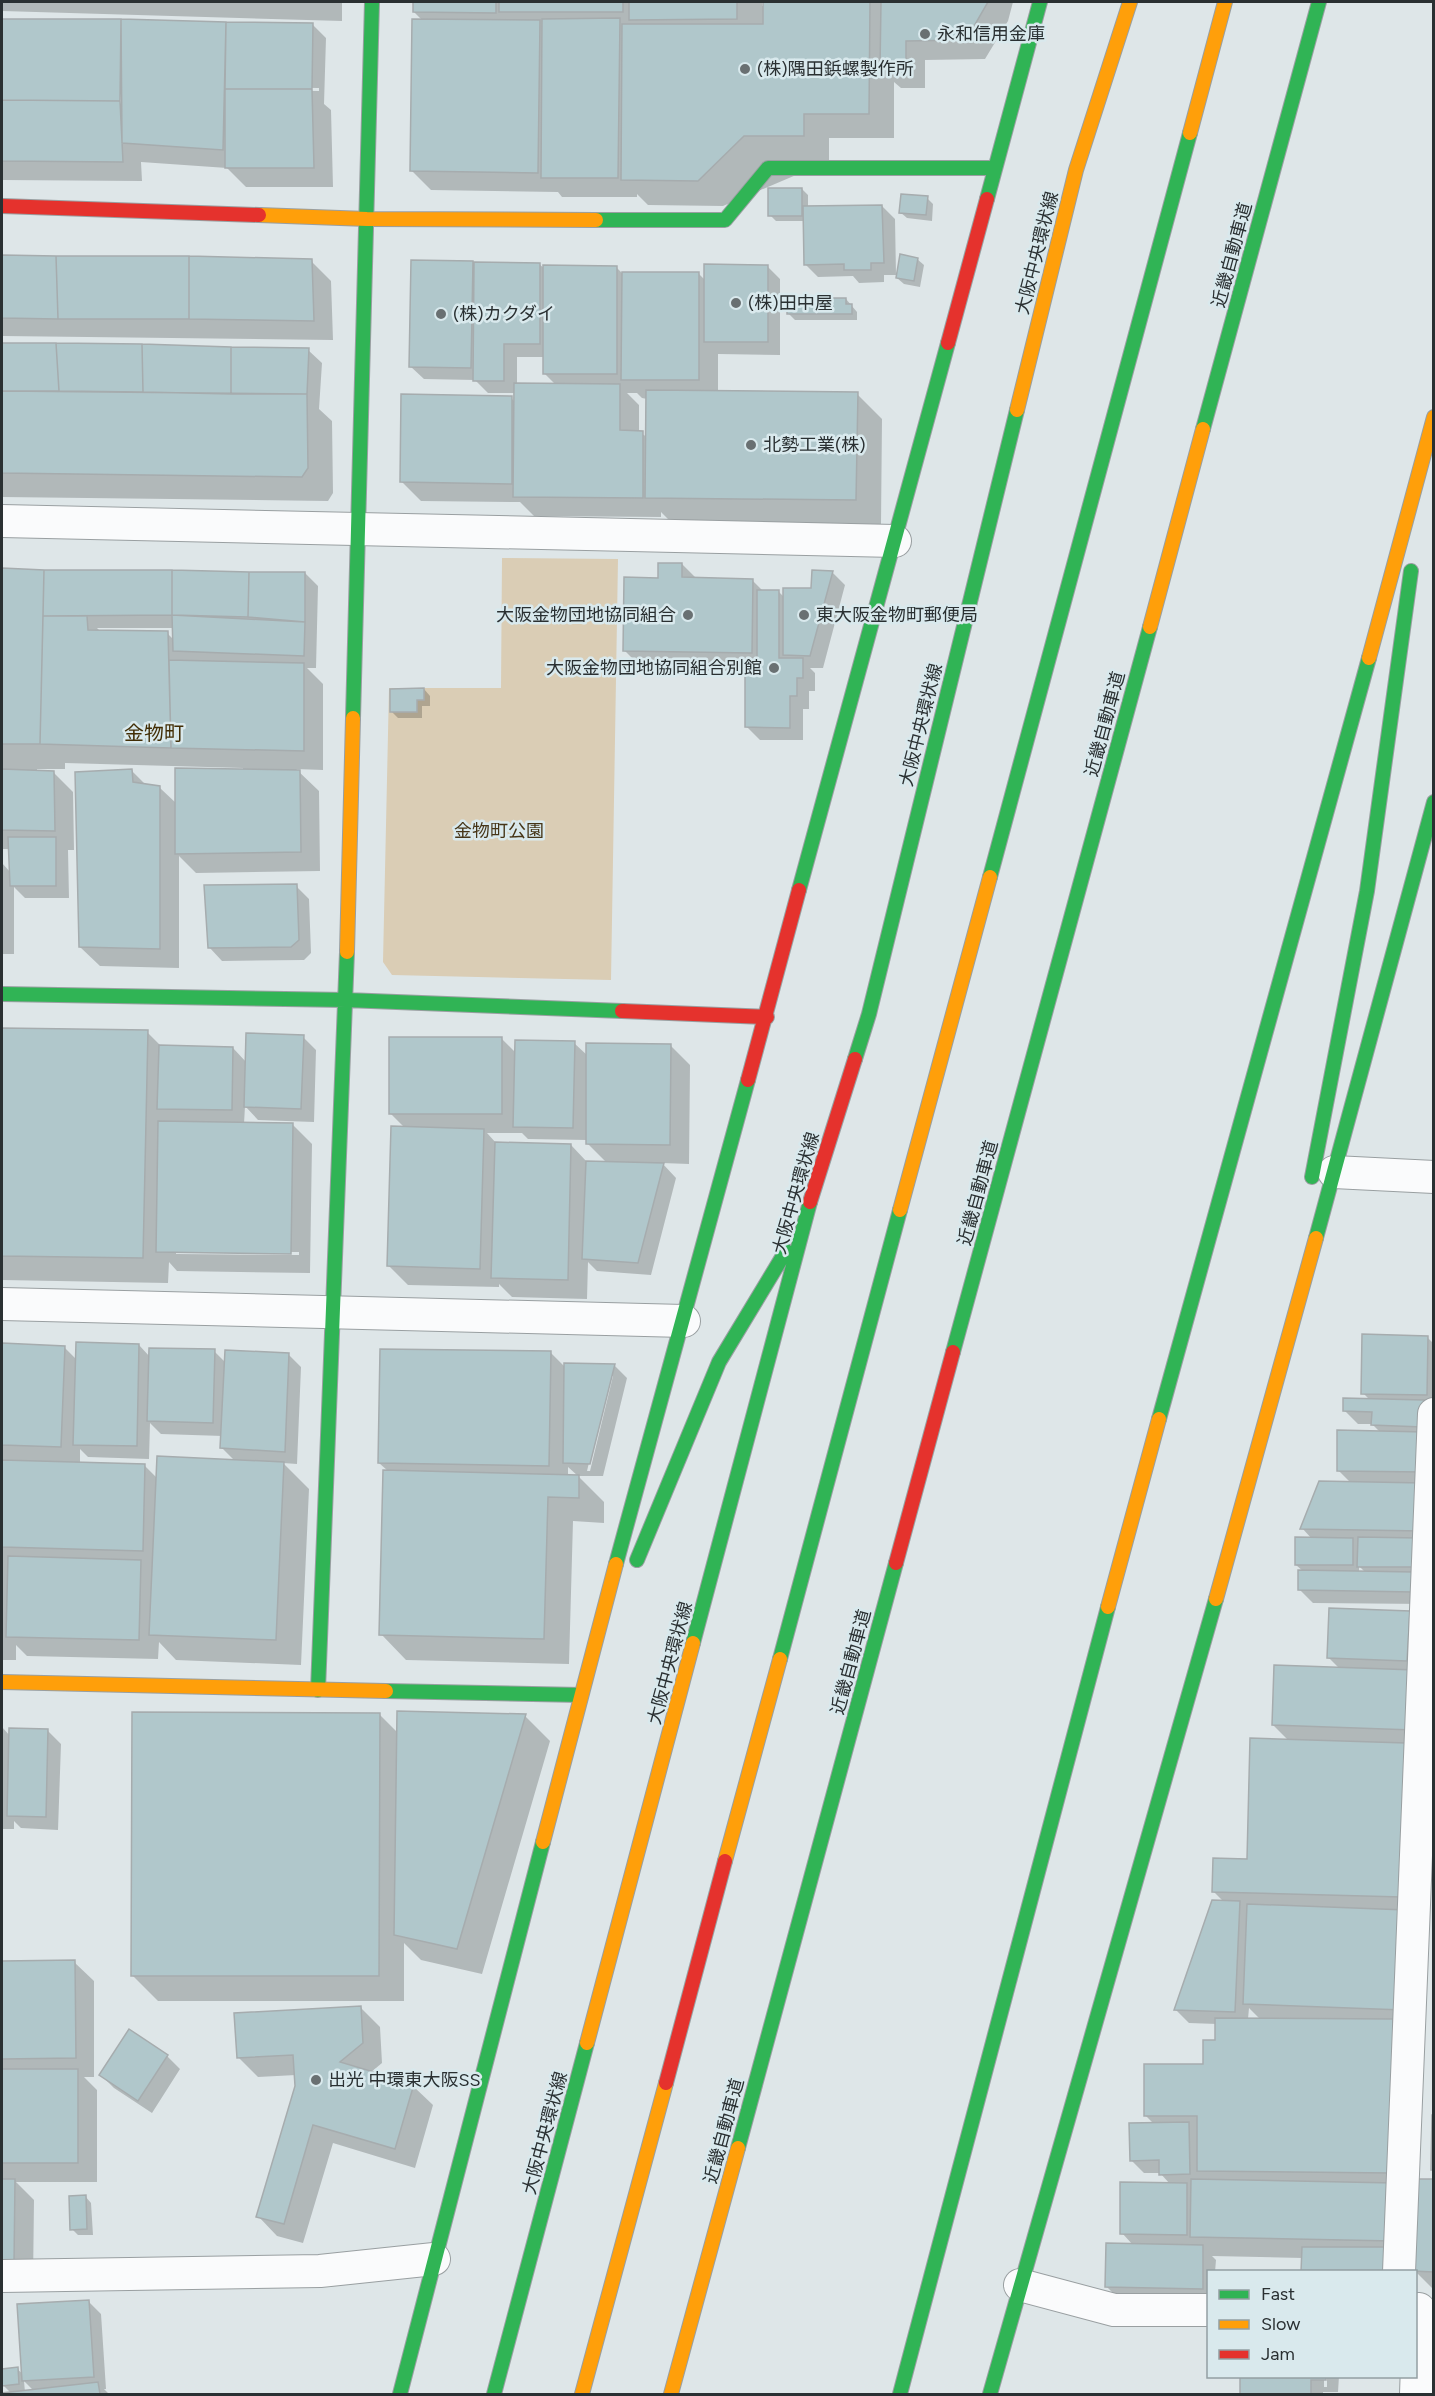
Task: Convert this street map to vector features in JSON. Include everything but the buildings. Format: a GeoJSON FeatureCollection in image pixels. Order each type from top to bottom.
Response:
{"type":"FeatureCollection","features":[{"type":"Feature","properties":{"kind":"main road"},"geometry":{"type":"LineString","coordinates":[[318,1690],[346,1000],[372,2]]}},
{"type":"Feature","properties":{"kind":"main road"},"geometry":{"type":"LineString","coordinates":[[400,2394],[581,1695],[767,1017],[1040,2]]}},
{"type":"Feature","properties":{"kind":"main road","name":"大阪中央環状線"},"geometry":{"type":"LineString","coordinates":[[494,2394],[805,1220],[869,1014],[1076,170],[1130,2]]}},
{"type":"Feature","properties":{"kind":"main road"},"geometry":{"type":"LineString","coordinates":[[582,2394],[1225,2]]}},
{"type":"Feature","properties":{"kind":"main road","name":"近畿自動車道"},"geometry":{"type":"LineString","coordinates":[[671,2394],[1319,2]]}},
{"type":"Feature","properties":{"kind":"main road"},"geometry":{"type":"LineString","coordinates":[[2,206],[367,219],[725,220],[768,168],[995,168]]}},
{"type":"Feature","properties":{"kind":"main road"},"geometry":{"type":"LineString","coordinates":[[1416,538],[1433,419]]}},
{"type":"Feature","properties":{"kind":"main road"},"geometry":{"type":"LineString","coordinates":[[900,2394],[1125,1544],[1433,419]]}},
{"type":"Feature","properties":{"kind":"main road"},"geometry":{"type":"LineString","coordinates":[[1309,1194],[1367,891],[1413,562]]}},
{"type":"Feature","properties":{"kind":"main road"},"geometry":{"type":"LineString","coordinates":[[990,2394],[1262,1439],[1434,802]]}},
{"type":"Feature","properties":{"kind":"main road"},"geometry":{"type":"LineString","coordinates":[[2,994],[346,1000],[767,1017]]}},
{"type":"Feature","properties":{"kind":"main road"},"geometry":{"type":"LineString","coordinates":[[630,1577],[719,1362],[805,1220]]}},
{"type":"Feature","properties":{"kind":"main road"},"geometry":{"type":"LineString","coordinates":[[1262,1439],[1298,1253]]}},
{"type":"Feature","properties":{"kind":"main road"},"geometry":{"type":"LineString","coordinates":[[581,1695],[621,1598]]}},
{"type":"Feature","properties":{"kind":"main road"},"geometry":{"type":"LineString","coordinates":[[2,1682],[581,1695]]}},
{"type":"Feature","properties":{"kind":"street"},"geometry":{"type":"LineString","coordinates":[[2,521],[895,541]]}},
{"type":"Feature","properties":{"kind":"street"},"geometry":{"type":"LineString","coordinates":[[1334,1172],[1434,1177]]}},
{"type":"Feature","properties":{"kind":"street"},"geometry":{"type":"LineString","coordinates":[[2,1304],[684,1321]]}},
{"type":"Feature","properties":{"kind":"street"},"geometry":{"type":"LineString","coordinates":[[1399,2270],[1434,1414]]}},
{"type":"Feature","properties":{"kind":"street"},"geometry":{"type":"LineString","coordinates":[[2,2276],[320,2271],[434,2259]]}},
{"type":"Feature","properties":{"kind":"street"},"geometry":{"type":"LineString","coordinates":[[1020,2285],[1114,2310],[1207,2310]]}},
{"type":"Feature","properties":{"kind":"street"},"geometry":{"type":"LineString","coordinates":[[1416,2394],[1423,2309]]}},
{"type":"Feature","properties":{"kind":"green space","name":"金物町公園"},"geometry":{"type":"Polygon","coordinates":[[[502,558],[618,559],[611,980],[392,975],[383,962],[389,688],[501,688],[502,558]]]}},
{"type":"Feature","properties":{"kind":"traffic: fast"},"geometry":{"type":"LineString","coordinates":[[353,718],[372,2]]}},
{"type":"Feature","properties":{"kind":"traffic: fast"},"geometry":{"type":"LineString","coordinates":[[987,199],[1040,2]]}},
{"type":"Feature","properties":{"kind":"traffic: fast"},"geometry":{"type":"LineString","coordinates":[[1203,429],[1319,2]]}},
{"type":"Feature","properties":{"kind":"traffic: fast"},"geometry":{"type":"LineString","coordinates":[[990,877],[1190,133]]}},
{"type":"Feature","properties":{"kind":"traffic: fast"},"geometry":{"type":"LineString","coordinates":[[596,220],[725,220],[768,168],[995,168]]}},
{"type":"Feature","properties":{"kind":"traffic: fast"},"geometry":{"type":"LineString","coordinates":[[799,890],[948,343]]}},
{"type":"Feature","properties":{"kind":"traffic: fast"},"geometry":{"type":"LineString","coordinates":[[855,1059],[869,1014],[1017,410]]}},
{"type":"Feature","properties":{"kind":"traffic: fast"},"geometry":{"type":"LineString","coordinates":[[1312,1177],[1367,891],[1411,571]]}},
{"type":"Feature","properties":{"kind":"traffic: fast"},"geometry":{"type":"LineString","coordinates":[[953,1352],[1150,627]]}},
{"type":"Feature","properties":{"kind":"traffic: fast"},"geometry":{"type":"LineString","coordinates":[[1159,1419],[1369,658]]}},
{"type":"Feature","properties":{"kind":"traffic: fast"},"geometry":{"type":"LineString","coordinates":[[1316,1238],[1434,802]]}},
{"type":"Feature","properties":{"kind":"traffic: fast"},"geometry":{"type":"LineString","coordinates":[[318,1690],[347,952]]}},
{"type":"Feature","properties":{"kind":"traffic: fast"},"geometry":{"type":"LineString","coordinates":[[2,994],[346,1000],[622,1011]]}},
{"type":"Feature","properties":{"kind":"traffic: fast"},"geometry":{"type":"LineString","coordinates":[[616,1564],[748,1080]]}},
{"type":"Feature","properties":{"kind":"traffic: fast"},"geometry":{"type":"LineString","coordinates":[[693,1643],[810,1202]]}},
{"type":"Feature","properties":{"kind":"traffic: fast"},"geometry":{"type":"LineString","coordinates":[[780,1659],[900,1210]]}},
{"type":"Feature","properties":{"kind":"traffic: fast"},"geometry":{"type":"LineString","coordinates":[[637,1560],[719,1362],[786,1251]]}},
{"type":"Feature","properties":{"kind":"traffic: fast"},"geometry":{"type":"LineString","coordinates":[[738,2148],[896,1563]]}},
{"type":"Feature","properties":{"kind":"traffic: fast"},"geometry":{"type":"LineString","coordinates":[[990,2394],[1216,1599]]}},
{"type":"Feature","properties":{"kind":"traffic: fast"},"geometry":{"type":"LineString","coordinates":[[900,2394],[1108,1607]]}},
{"type":"Feature","properties":{"kind":"traffic: fast"},"geometry":{"type":"LineString","coordinates":[[386,1691],[581,1695]]}},
{"type":"Feature","properties":{"kind":"traffic: fast"},"geometry":{"type":"LineString","coordinates":[[400,2394],[543,1842]]}},
{"type":"Feature","properties":{"kind":"traffic: fast"},"geometry":{"type":"LineString","coordinates":[[494,2394],[587,2043]]}},
{"type":"Feature","properties":{"kind":"traffic: slow"},"geometry":{"type":"LineString","coordinates":[[1017,410],[1076,170],[1130,2]]}},
{"type":"Feature","properties":{"kind":"traffic: slow"},"geometry":{"type":"LineString","coordinates":[[1190,133],[1225,2]]}},
{"type":"Feature","properties":{"kind":"traffic: slow"},"geometry":{"type":"LineString","coordinates":[[259,215],[367,219],[596,220]]}},
{"type":"Feature","properties":{"kind":"traffic: slow"},"geometry":{"type":"LineString","coordinates":[[1369,658],[1434,417]]}},
{"type":"Feature","properties":{"kind":"traffic: slow"},"geometry":{"type":"LineString","coordinates":[[1150,627],[1203,429]]}},
{"type":"Feature","properties":{"kind":"traffic: slow"},"geometry":{"type":"LineString","coordinates":[[347,952],[353,718]]}},
{"type":"Feature","properties":{"kind":"traffic: slow"},"geometry":{"type":"LineString","coordinates":[[900,1210],[990,877]]}},
{"type":"Feature","properties":{"kind":"traffic: slow"},"geometry":{"type":"LineString","coordinates":[[1216,1599],[1316,1238]]}},
{"type":"Feature","properties":{"kind":"traffic: slow"},"geometry":{"type":"LineString","coordinates":[[1108,1607],[1159,1419]]}},
{"type":"Feature","properties":{"kind":"traffic: slow"},"geometry":{"type":"LineString","coordinates":[[543,1842],[616,1564]]}},
{"type":"Feature","properties":{"kind":"traffic: slow"},"geometry":{"type":"LineString","coordinates":[[587,2043],[693,1643]]}},
{"type":"Feature","properties":{"kind":"traffic: slow"},"geometry":{"type":"LineString","coordinates":[[725,1861],[780,1659]]}},
{"type":"Feature","properties":{"kind":"traffic: slow"},"geometry":{"type":"LineString","coordinates":[[2,1682],[386,1691]]}},
{"type":"Feature","properties":{"kind":"traffic: slow"},"geometry":{"type":"LineString","coordinates":[[582,2394],[666,2083]]}},
{"type":"Feature","properties":{"kind":"traffic: slow"},"geometry":{"type":"LineString","coordinates":[[671,2394],[738,2148]]}},
{"type":"Feature","properties":{"kind":"traffic: jam"},"geometry":{"type":"LineString","coordinates":[[948,343],[987,199]]}},
{"type":"Feature","properties":{"kind":"traffic: jam"},"geometry":{"type":"LineString","coordinates":[[2,206],[259,215]]}},
{"type":"Feature","properties":{"kind":"traffic: jam"},"geometry":{"type":"LineString","coordinates":[[748,1080],[799,890]]}},
{"type":"Feature","properties":{"kind":"traffic: jam"},"geometry":{"type":"LineString","coordinates":[[622,1011],[767,1017]]}},
{"type":"Feature","properties":{"kind":"traffic: jam"},"geometry":{"type":"LineString","coordinates":[[810,1202],[855,1059]]}},
{"type":"Feature","properties":{"kind":"traffic: jam"},"geometry":{"type":"LineString","coordinates":[[896,1563],[953,1352]]}},
{"type":"Feature","properties":{"kind":"traffic: jam"},"geometry":{"type":"LineString","coordinates":[[666,2083],[725,1861]]}},
{"type":"Feature","properties":{"kind":"place","name":"永和信用金庫"},"geometry":{"type":"Point","coordinates":[925,34]}},
{"type":"Feature","properties":{"kind":"place","name":"(株)隅田鋲螺製作所"},"geometry":{"type":"Point","coordinates":[745,69]}},
{"type":"Feature","properties":{"kind":"place","name":"(株)田中屋"},"geometry":{"type":"Point","coordinates":[736,303]}},
{"type":"Feature","properties":{"kind":"place","name":"(株)カクダイ"},"geometry":{"type":"Point","coordinates":[441,314]}},
{"type":"Feature","properties":{"kind":"place","name":"北勢工業(株)"},"geometry":{"type":"Point","coordinates":[751,445]}},
{"type":"Feature","properties":{"kind":"place","name":"大阪金物団地協同組合"},"geometry":{"type":"Point","coordinates":[688,615]}},
{"type":"Feature","properties":{"kind":"place","name":"東大阪金物町郵便局"},"geometry":{"type":"Point","coordinates":[804,615]}},
{"type":"Feature","properties":{"kind":"place","name":"大阪金物団地協同組合別館"},"geometry":{"type":"Point","coordinates":[774,668]}},
{"type":"Feature","properties":{"kind":"place","name":"出光 中環東大阪SS"},"geometry":{"type":"Point","coordinates":[316,2080]}},
{"type":"Feature","properties":{"kind":"district","name":"金物町"},"geometry":{"type":"Point","coordinates":[154,733]}}]}
